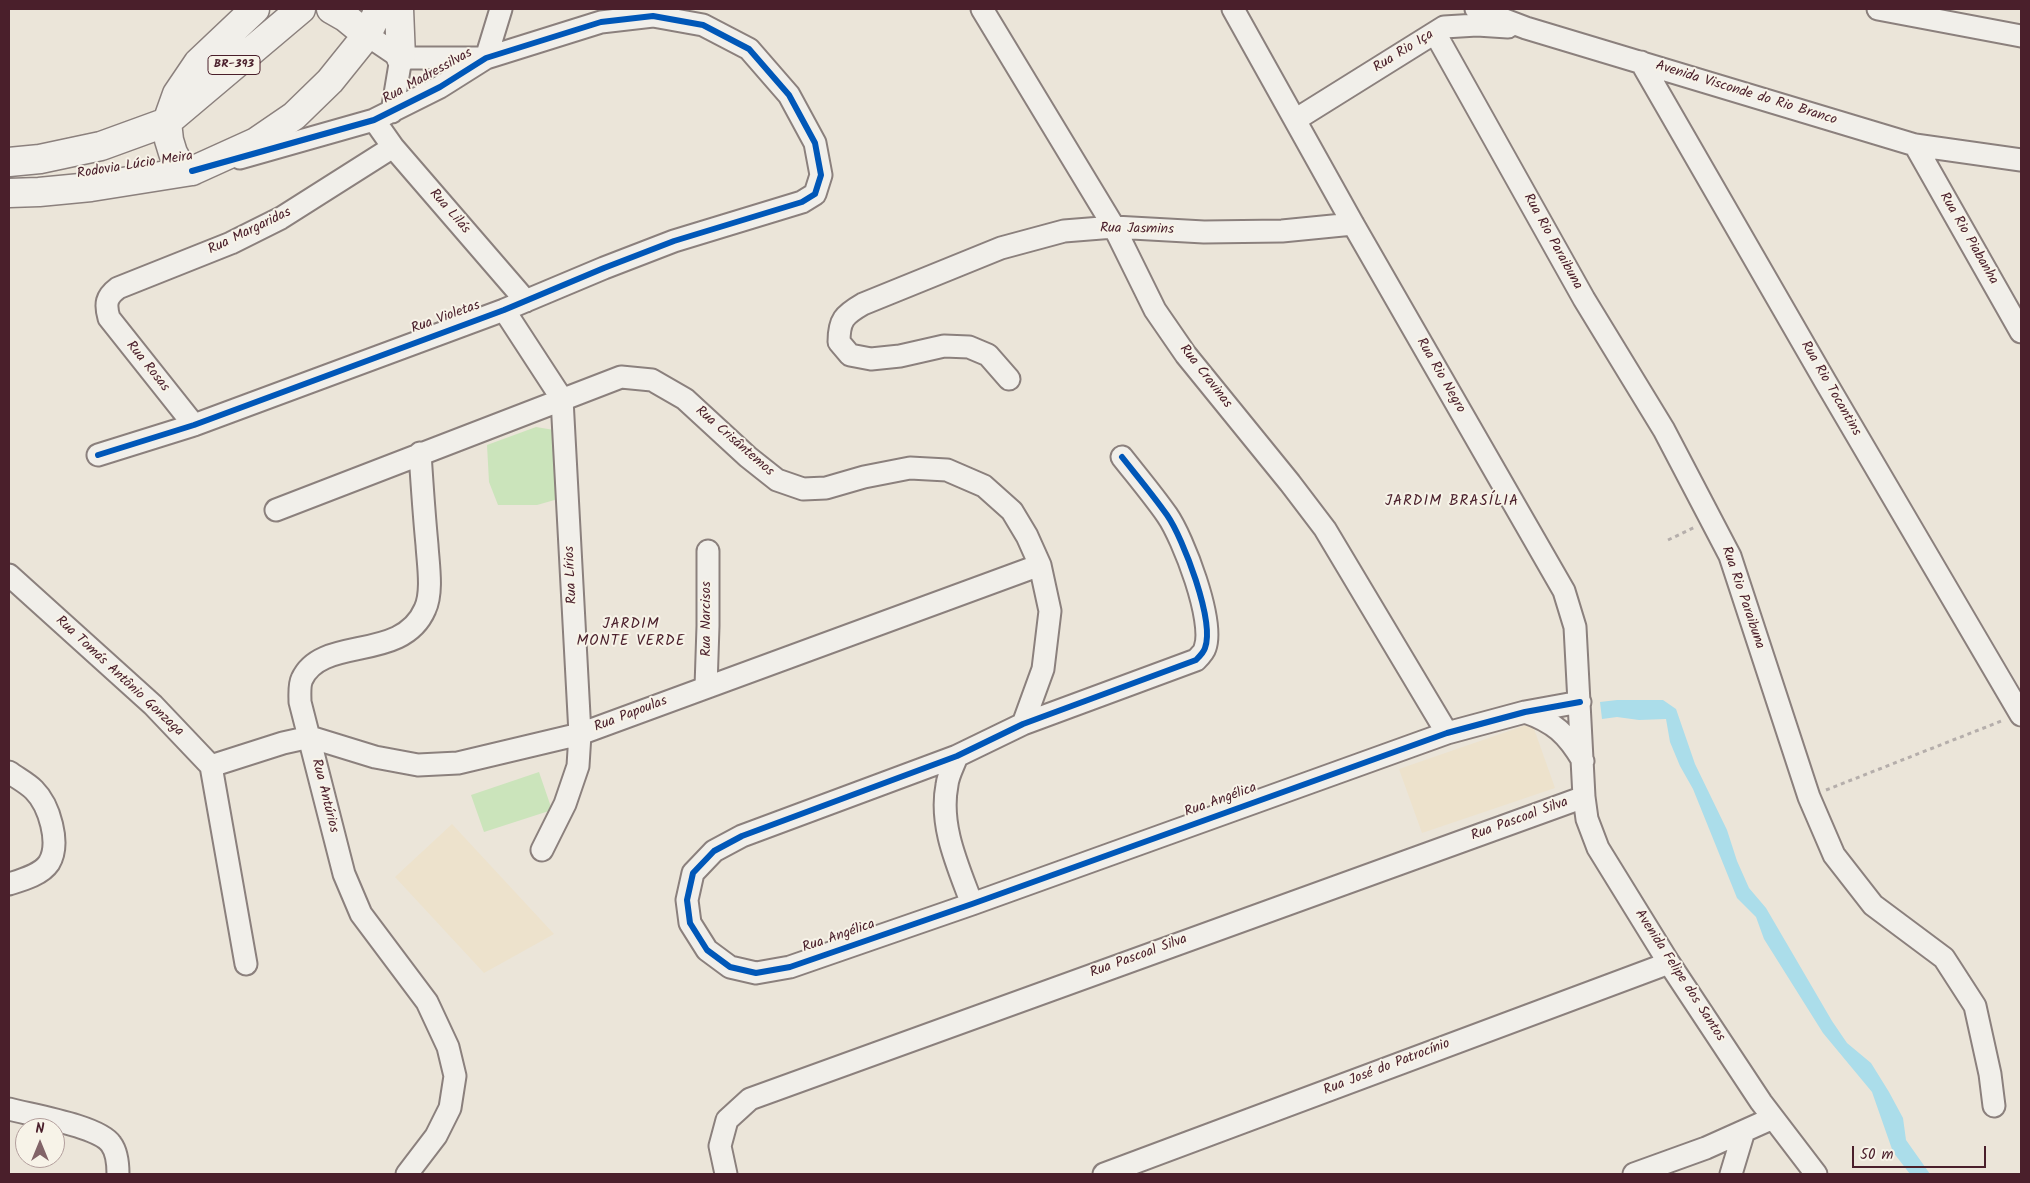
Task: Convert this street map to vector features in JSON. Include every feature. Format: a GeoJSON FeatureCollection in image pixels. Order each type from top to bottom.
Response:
{"type":"FeatureCollection","features":[{"type":"Feature","properties":{"kind":"main road"},"geometry":{"type":"LineString","coordinates":[[192,172],[178,162],[173,153],[167,122],[177,94],[198,63],[255,9]]}},
{"type":"Feature","properties":{"kind":"main road","name":"Rodovia Lúcio Meira"},"geometry":{"type":"LineString","coordinates":[[9,162],[40,159],[101,146],[167,122],[301,9]]}},
{"type":"Feature","properties":{"kind":"main road"},"geometry":{"type":"LineString","coordinates":[[331,9],[345,17],[367,35]]}},
{"type":"Feature","properties":{"kind":"main road","name":"Rodovia Lúcio Meira"},"geometry":{"type":"LineString","coordinates":[[9,193],[91,187],[192,172],[256,142],[294,116],[330,81],[367,35],[379,9]]}},
{"type":"Feature","properties":{"kind":"main road"},"geometry":{"type":"LineString","coordinates":[[399,9],[401,58]]}},
{"type":"Feature","properties":{"kind":"street"},"geometry":{"type":"LineString","coordinates":[[367,35],[401,58],[486,58],[501,9]]}},
{"type":"Feature","properties":{"kind":"street","name":"Rua Cravinas"},"geometry":{"type":"LineString","coordinates":[[982,9],[1114,227],[1155,310],[1186,355],[1325,529],[1447,733]]}},
{"type":"Feature","properties":{"kind":"street","name":"Rua Rio Negro"},"geometry":{"type":"LineString","coordinates":[[1233,9],[1353,224],[1564,591],[1576,627],[1583,762]]}},
{"type":"Feature","properties":{"kind":"street","name":"Avenida Visconde do Rio Branco"},"geometry":{"type":"LineString","coordinates":[[1476,9],[1526,28],[1915,146],[2021,160]]}},
{"type":"Feature","properties":{"kind":"street"},"geometry":{"type":"LineString","coordinates":[[1878,9],[2021,36]]}},
{"type":"Feature","properties":{"kind":"street","name":"Rua Madressilvas"},"geometry":{"type":"LineString","coordinates":[[192,172],[383,116],[440,87],[486,58],[601,22],[653,16],[703,25],[749,49],[789,95],[814,142],[821,175],[815,194],[802,202]]}},
{"type":"Feature","properties":{"kind":"street","name":"Rua Rio Iça"},"geometry":{"type":"LineString","coordinates":[[1295,120],[1441,23],[1526,28]]}},
{"type":"Feature","properties":{"kind":"street","name":"Rua Rio Paraibuna"},"geometry":{"type":"LineString","coordinates":[[1441,23],[1584,299],[1664,430],[1730,556],[1809,797],[1834,855],[1873,905],[1944,958],[1975,1006],[1990,1074],[1994,1106]]}},
{"type":"Feature","properties":{"kind":"street"},"geometry":{"type":"LineString","coordinates":[[383,116],[401,58]]}},
{"type":"Feature","properties":{"kind":"street","name":"Rua Rio Tocantins"},"geometry":{"type":"LineString","coordinates":[[1641,62],[1825,381],[2021,714]]}},
{"type":"Feature","properties":{"kind":"street","name":"Rua Lilás"},"geometry":{"type":"LineString","coordinates":[[383,116],[393,147],[526,301]]}},
{"type":"Feature","properties":{"kind":"street","name":"Rua Rio Piabanha"},"geometry":{"type":"LineString","coordinates":[[1915,146],[2021,332]]}},
{"type":"Feature","properties":{"kind":"street","name":"Rua Margaridas"},"geometry":{"type":"LineString","coordinates":[[106,306],[109,295],[118,288],[231,243],[281,218],[393,147]]}},
{"type":"Feature","properties":{"kind":"street","name":"Rua Violetas"},"geometry":{"type":"LineString","coordinates":[[98,455],[194,425],[504,310],[674,241],[802,202]]}},
{"type":"Feature","properties":{"kind":"street","name":"Rua Jasmins"},"geometry":{"type":"LineString","coordinates":[[1009,378],[988,355],[969,347],[944,346],[900,356],[871,359],[850,355],[839,342],[839,327],[847,314],[863,304],[1002,248],[1064,231],[1114,227],[1204,232],[1282,231],[1353,224]]}},
{"type":"Feature","properties":{"kind":"street","name":"Rua Rosas"},"geometry":{"type":"LineString","coordinates":[[106,306],[109,318],[115,327],[194,425]]}},
{"type":"Feature","properties":{"kind":"street"},"geometry":{"type":"LineString","coordinates":[[504,310],[562,399]]}},
{"type":"Feature","properties":{"kind":"street","name":"Rua Crisântemos"},"geometry":{"type":"LineString","coordinates":[[276,510],[621,377],[652,380],[685,399],[777,480],[803,489],[826,488],[864,477],[910,468],[947,470],[984,486],[1012,511],[1027,536],[1040,565],[1050,611],[1043,669],[1023,724]]}},
{"type":"Feature","properties":{"kind":"street","name":"Rua Lírios"},"geometry":{"type":"LineString","coordinates":[[542,850],[565,804],[578,766],[580,734],[562,399]]}},
{"type":"Feature","properties":{"kind":"street","name":"Rua Antúrios"},"geometry":{"type":"LineString","coordinates":[[407,1174],[436,1136],[450,1108],[455,1076],[453,1066],[448,1047],[427,1002],[361,914],[344,874],[300,702],[301,681],[309,668],[331,655],[389,642],[412,628],[426,609],[429,583],[420,454]]}},
{"type":"Feature","properties":{"kind":"street","name":"Rua Angélica"},"geometry":{"type":"LineString","coordinates":[[1122,457],[1167,515],[1184,546],[1204,611],[1207,630],[1205,649],[1196,660],[1023,724],[957,756],[742,836],[714,851],[693,873],[686,900],[690,923],[707,950],[730,967],[756,973],[790,967],[972,904],[1447,733],[1525,712],[1580,702]]}},
{"type":"Feature","properties":{"kind":"street","name":"Rua Narcisos"},"geometry":{"type":"LineString","coordinates":[[706,686],[708,550]]}},
{"type":"Feature","properties":{"kind":"street","name":"Rua Papoulas"},"geometry":{"type":"LineString","coordinates":[[211,766],[283,743],[310,737],[375,757],[418,765],[458,763],[580,734],[706,686],[1040,565]]}},
{"type":"Feature","properties":{"kind":"street","name":"Rua Tomás Antônio Gonzaga"},"geometry":{"type":"LineString","coordinates":[[9,575],[153,705],[211,766]]}},
{"type":"Feature","properties":{"kind":"street"},"geometry":{"type":"LineString","coordinates":[[1525,712],[1543,718],[1559,728],[1574,746],[1583,762]]}},
{"type":"Feature","properties":{"kind":"street"},"geometry":{"type":"LineString","coordinates":[[957,756],[947,784],[945,815],[950,844],[972,904]]}},
{"type":"Feature","properties":{"kind":"street","name":"Avenida Felipe dos Santos"},"geometry":{"type":"LineString","coordinates":[[1583,762],[1587,819],[1598,848],[1669,963],[1773,1118],[1816,1174]]}},
{"type":"Feature","properties":{"kind":"street"},"geometry":{"type":"LineString","coordinates":[[211,766],[246,964]]}},
{"type":"Feature","properties":{"kind":"street"},"geometry":{"type":"LineString","coordinates":[[9,772],[34,790],[48,812],[55,840],[49,863],[32,877],[9,884]]}},
{"type":"Feature","properties":{"kind":"street","name":"Rua Pascoal Silva"},"geometry":{"type":"LineString","coordinates":[[726,1174],[720,1146],[727,1120],[750,1099],[1584,797]]}},
{"type":"Feature","properties":{"kind":"street","name":"Rua José do Patrocínio"},"geometry":{"type":"LineString","coordinates":[[1104,1174],[1669,963]]}},
{"type":"Feature","properties":{"kind":"street"},"geometry":{"type":"LineString","coordinates":[[9,1109],[92,1130],[111,1144],[118,1164],[118,1174]]}},
{"type":"Feature","properties":{"kind":"street"},"geometry":{"type":"LineString","coordinates":[[1634,1174],[1706,1148],[1773,1118]]}},
{"type":"Feature","properties":{"kind":"street"},"geometry":{"type":"LineString","coordinates":[[1731,1174],[1744,1131]]}},
{"type":"Feature","properties":{"kind":"path"},"geometry":{"type":"LineString","coordinates":[[1668,540],[1711,520]]}},
{"type":"Feature","properties":{"kind":"path"},"geometry":{"type":"LineString","coordinates":[[1809,797],[2021,714]]}},
{"type":"Feature","properties":{"kind":"shaded area"},"geometry":{"type":"Polygon","coordinates":[[[1532,723],[1555,788],[1422,833],[1399,769],[1532,723]]]}},
{"type":"Feature","properties":{"kind":"shaded area"},"geometry":{"type":"Polygon","coordinates":[[[452,824],[554,934],[484,973],[395,877],[452,824]]]}},
{"type":"Feature","properties":{"kind":"green space"},"geometry":{"type":"Polygon","coordinates":[[[536,427],[554,430],[558,499],[537,505],[498,505],[489,482],[487,445],[536,427]]]}},
{"type":"Feature","properties":{"kind":"green space"},"geometry":{"type":"Polygon","coordinates":[[[539,772],[552,810],[484,832],[471,795],[539,772]]]}},
{"type":"Feature","properties":{"kind":"water"},"geometry":{"type":"Polygon","coordinates":[[[1663,700],[1676,709],[1695,764],[1727,830],[1737,861],[1749,888],[1766,908],[1832,1021],[1847,1043],[1871,1063],[1903,1118],[1906,1140],[1930,1174],[1910,1174],[1893,1152],[1872,1092],[1823,1033],[1764,939],[1756,917],[1737,898],[1693,789],[1680,766],[1670,742],[1666,719],[1639,720],[1617,717],[1602,719],[1600,702],[1663,700]]]}},
{"type":"Feature","properties":{"kind":"cycle path"},"geometry":{"type":"LineString","coordinates":[[98,455],[194,425],[504,310],[674,241],[802,202],[815,194],[821,175],[815,143],[789,95],[749,49],[703,25],[653,16],[601,22],[486,58],[440,87],[374,120],[192,171]]}},
{"type":"Feature","properties":{"kind":"cycle path"},"geometry":{"type":"LineString","coordinates":[[1122,457],[1167,515],[1189,560],[1206,619],[1207,635],[1204,651],[1196,660],[1023,724],[957,756],[742,836],[714,851],[693,873],[687,900],[690,923],[707,950],[730,967],[756,973],[790,967],[972,904],[1447,733],[1525,712],[1580,702]]}},
{"type":"Feature","properties":{"kind":"district","name":"JARDIM BRASÍLIA"},"geometry":{"type":"Point","coordinates":[1452,502]}},
{"type":"Feature","properties":{"kind":"district","name":"JARDIM MONTE VERDE"},"geometry":{"type":"Point","coordinates":[631,634]}}]}
